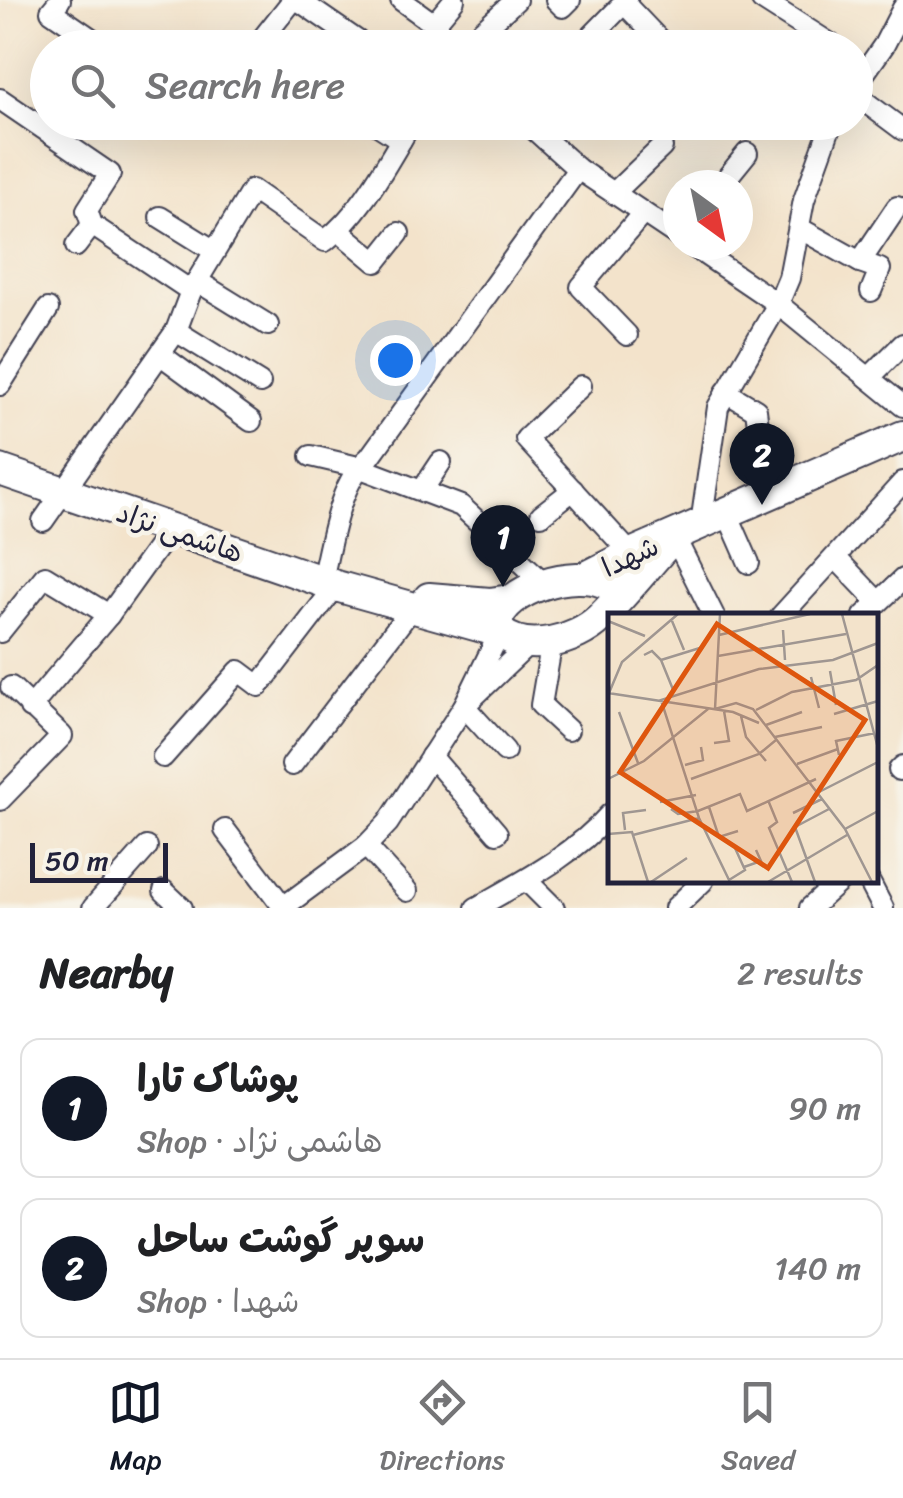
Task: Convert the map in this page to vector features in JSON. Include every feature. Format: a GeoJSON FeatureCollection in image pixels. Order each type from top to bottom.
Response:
{"type":"FeatureCollection","features":[{"type":"Feature","properties":{"kind":"main road","name":"شهدا"},"geometry":{"type":"LineString","coordinates":[[510,600],[544,583],[586,577],[903,436]]}},
{"type":"Feature","properties":{"kind":"main road","name":"هاشمی نژاد"},"geometry":{"type":"LineString","coordinates":[[0,470],[340,586],[500,632],[510,641],[540,643]]}},
{"type":"Feature","properties":{"kind":"main road","name":"شهدا"},"geometry":{"type":"LineString","coordinates":[[540,643],[599,620],[610,605],[700,524]]}},
{"type":"Feature","properties":{"kind":"main road"},"geometry":{"type":"LineString","coordinates":[[586,577],[606,584],[611,594],[610,605]]}},
{"type":"Feature","properties":{"kind":"main road","name":"هاشمی نژاد"},"geometry":{"type":"LineString","coordinates":[[340,586],[490,603],[510,600]]}},
{"type":"Feature","properties":{"kind":"main road"},"geometry":{"type":"LineString","coordinates":[[500,632],[498,616],[510,600]]}},
{"type":"Feature","properties":{"kind":"street"},"geometry":{"type":"LineString","coordinates":[[60,0],[51,11],[79,30]]}},
{"type":"Feature","properties":{"kind":"street"},"geometry":{"type":"LineString","coordinates":[[270,30],[296,0],[341,30]]}},
{"type":"Feature","properties":{"kind":"street"},"geometry":{"type":"LineString","coordinates":[[402,0],[440,30]]}},
{"type":"Feature","properties":{"kind":"street"},"geometry":{"type":"LineString","coordinates":[[434,24],[454,0]]}},
{"type":"Feature","properties":{"kind":"street"},"geometry":{"type":"LineString","coordinates":[[481,30],[516,0]]}},
{"type":"Feature","properties":{"kind":"street"},"geometry":{"type":"LineString","coordinates":[[556,0],[563,7],[570,0]]}},
{"type":"Feature","properties":{"kind":"street"},"geometry":{"type":"LineString","coordinates":[[762,0],[809,30]]}},
{"type":"Feature","properties":{"kind":"street"},"geometry":{"type":"LineString","coordinates":[[598,30],[626,1],[651,30]]}},
{"type":"Feature","properties":{"kind":"street"},"geometry":{"type":"LineString","coordinates":[[873,48],[903,8]]}},
{"type":"Feature","properties":{"kind":"street"},"geometry":{"type":"LineString","coordinates":[[0,99],[30,119]]}},
{"type":"Feature","properties":{"kind":"street"},"geometry":{"type":"LineString","coordinates":[[873,108],[903,130]]}},
{"type":"Feature","properties":{"kind":"street"},"geometry":{"type":"LineString","coordinates":[[60,140],[110,174],[87,210],[92,224],[194,286],[268,325]]}},
{"type":"Feature","properties":{"kind":"street"},"geometry":{"type":"LineString","coordinates":[[43,521],[176,331],[213,250],[252,190],[325,241],[339,230],[401,140]]}},
{"type":"Feature","properties":{"kind":"street"},"geometry":{"type":"LineString","coordinates":[[546,140],[578,169],[663,226]]}},
{"type":"Feature","properties":{"kind":"street"},"geometry":{"type":"LineString","coordinates":[[714,613],[700,524],[718,407],[789,278],[804,200],[826,140]]}},
{"type":"Feature","properties":{"kind":"street"},"geometry":{"type":"LineString","coordinates":[[614,193],[662,148]]}},
{"type":"Feature","properties":{"kind":"street"},"geometry":{"type":"LineString","coordinates":[[734,170],[747,154]]}},
{"type":"Feature","properties":{"kind":"street"},"geometry":{"type":"LineString","coordinates":[[163,757],[239,671],[259,686],[340,586],[338,515],[358,467],[370,458],[578,169]]}},
{"type":"Feature","properties":{"kind":"street"},"geometry":{"type":"LineString","coordinates":[[860,262],[898,208]]}},
{"type":"Feature","properties":{"kind":"street"},"geometry":{"type":"LineString","coordinates":[[626,335],[580,287],[644,213]]}},
{"type":"Feature","properties":{"kind":"street"},"geometry":{"type":"LineString","coordinates":[[160,217],[213,250]]}},
{"type":"Feature","properties":{"kind":"street"},"geometry":{"type":"LineString","coordinates":[[76,246],[92,224]]}},
{"type":"Feature","properties":{"kind":"street"},"geometry":{"type":"LineString","coordinates":[[799,228],[880,269],[871,291]]}},
{"type":"Feature","properties":{"kind":"street"},"geometry":{"type":"LineString","coordinates":[[339,230],[376,262],[399,233]]}},
{"type":"Feature","properties":{"kind":"street"},"geometry":{"type":"LineString","coordinates":[[712,260],[778,304],[903,406]]}},
{"type":"Feature","properties":{"kind":"street"},"geometry":{"type":"LineString","coordinates":[[0,384],[48,309]]}},
{"type":"Feature","properties":{"kind":"street"},"geometry":{"type":"LineString","coordinates":[[176,331],[260,383]]}},
{"type":"Feature","properties":{"kind":"street"},"geometry":{"type":"LineString","coordinates":[[869,378],[903,344]]}},
{"type":"Feature","properties":{"kind":"street"},"geometry":{"type":"LineString","coordinates":[[161,354],[251,421]]}},
{"type":"Feature","properties":{"kind":"street"},"geometry":{"type":"LineString","coordinates":[[581,386],[526,439],[631,554]]}},
{"type":"Feature","properties":{"kind":"street"},"geometry":{"type":"LineString","coordinates":[[726,392],[756,410],[759,434]]}},
{"type":"Feature","properties":{"kind":"street"},"geometry":{"type":"LineString","coordinates":[[311,456],[358,467],[461,506],[544,583]]}},
{"type":"Feature","properties":{"kind":"street"},"geometry":{"type":"LineString","coordinates":[[423,489],[441,462]]}},
{"type":"Feature","properties":{"kind":"street"},"geometry":{"type":"LineString","coordinates":[[541,516],[573,490]]}},
{"type":"Feature","properties":{"kind":"street"},"geometry":{"type":"LineString","coordinates":[[784,613],[900,493]]}},
{"type":"Feature","properties":{"kind":"street"},"geometry":{"type":"LineString","coordinates":[[700,524],[750,564]]}},
{"type":"Feature","properties":{"kind":"street"},"geometry":{"type":"LineString","coordinates":[[30,708],[109,615],[170,530]]}},
{"type":"Feature","properties":{"kind":"street"},"geometry":{"type":"LineString","coordinates":[[836,558],[871,609],[903,579]]}},
{"type":"Feature","properties":{"kind":"street"},"geometry":{"type":"LineString","coordinates":[[0,632],[45,576],[109,615]]}},
{"type":"Feature","properties":{"kind":"street"},"geometry":{"type":"LineString","coordinates":[[292,765],[412,608]]}},
{"type":"Feature","properties":{"kind":"street"},"geometry":{"type":"LineString","coordinates":[[225,830],[283,908],[366,846],[388,823],[464,706],[500,632]]}},
{"type":"Feature","properties":{"kind":"street"},"geometry":{"type":"LineString","coordinates":[[464,706],[540,643]]}},
{"type":"Feature","properties":{"kind":"street"},"geometry":{"type":"LineString","coordinates":[[540,643],[541,705],[568,730]]}},
{"type":"Feature","properties":{"kind":"street"},"geometry":{"type":"LineString","coordinates":[[0,800],[62,736],[10,687]]}},
{"type":"Feature","properties":{"kind":"street"},"geometry":{"type":"LineString","coordinates":[[464,706],[505,751]]}},
{"type":"Feature","properties":{"kind":"street"},"geometry":{"type":"LineString","coordinates":[[431,756],[497,833]]}},
{"type":"Feature","properties":{"kind":"street"},"geometry":{"type":"LineString","coordinates":[[476,908],[547,868],[596,831],[608,816]]}},
{"type":"Feature","properties":{"kind":"street"},"geometry":{"type":"LineString","coordinates":[[366,846],[408,892]]}},
{"type":"Feature","properties":{"kind":"street"},"geometry":{"type":"LineString","coordinates":[[93,908],[146,847]]}},
{"type":"Feature","properties":{"kind":"street"},"geometry":{"type":"LineString","coordinates":[[526,880],[554,908]]}},
{"type":"Feature","properties":{"kind":"street"},"geometry":{"type":"LineString","coordinates":[[675,908],[700,883]]}},
{"type":"Feature","properties":{"kind":"street"},"geometry":{"type":"LineString","coordinates":[[810,908],[837,883]]}},
{"type":"Feature","properties":{"kind":"street"},"geometry":{"type":"LineString","coordinates":[[870,883],[883,908]]}},
{"type":"Feature","properties":{"kind":"street"},"geometry":{"type":"LineString","coordinates":[[164,891],[182,908]]}},
{"type":"Feature","properties":{"kind":"place","name":"سوپر گوشت ساحل"},"geometry":{"type":"Point","coordinates":[762,505]}},
{"type":"Feature","properties":{"kind":"place","name":"پوشاک تارا"},"geometry":{"type":"Point","coordinates":[503,587]}}]}
